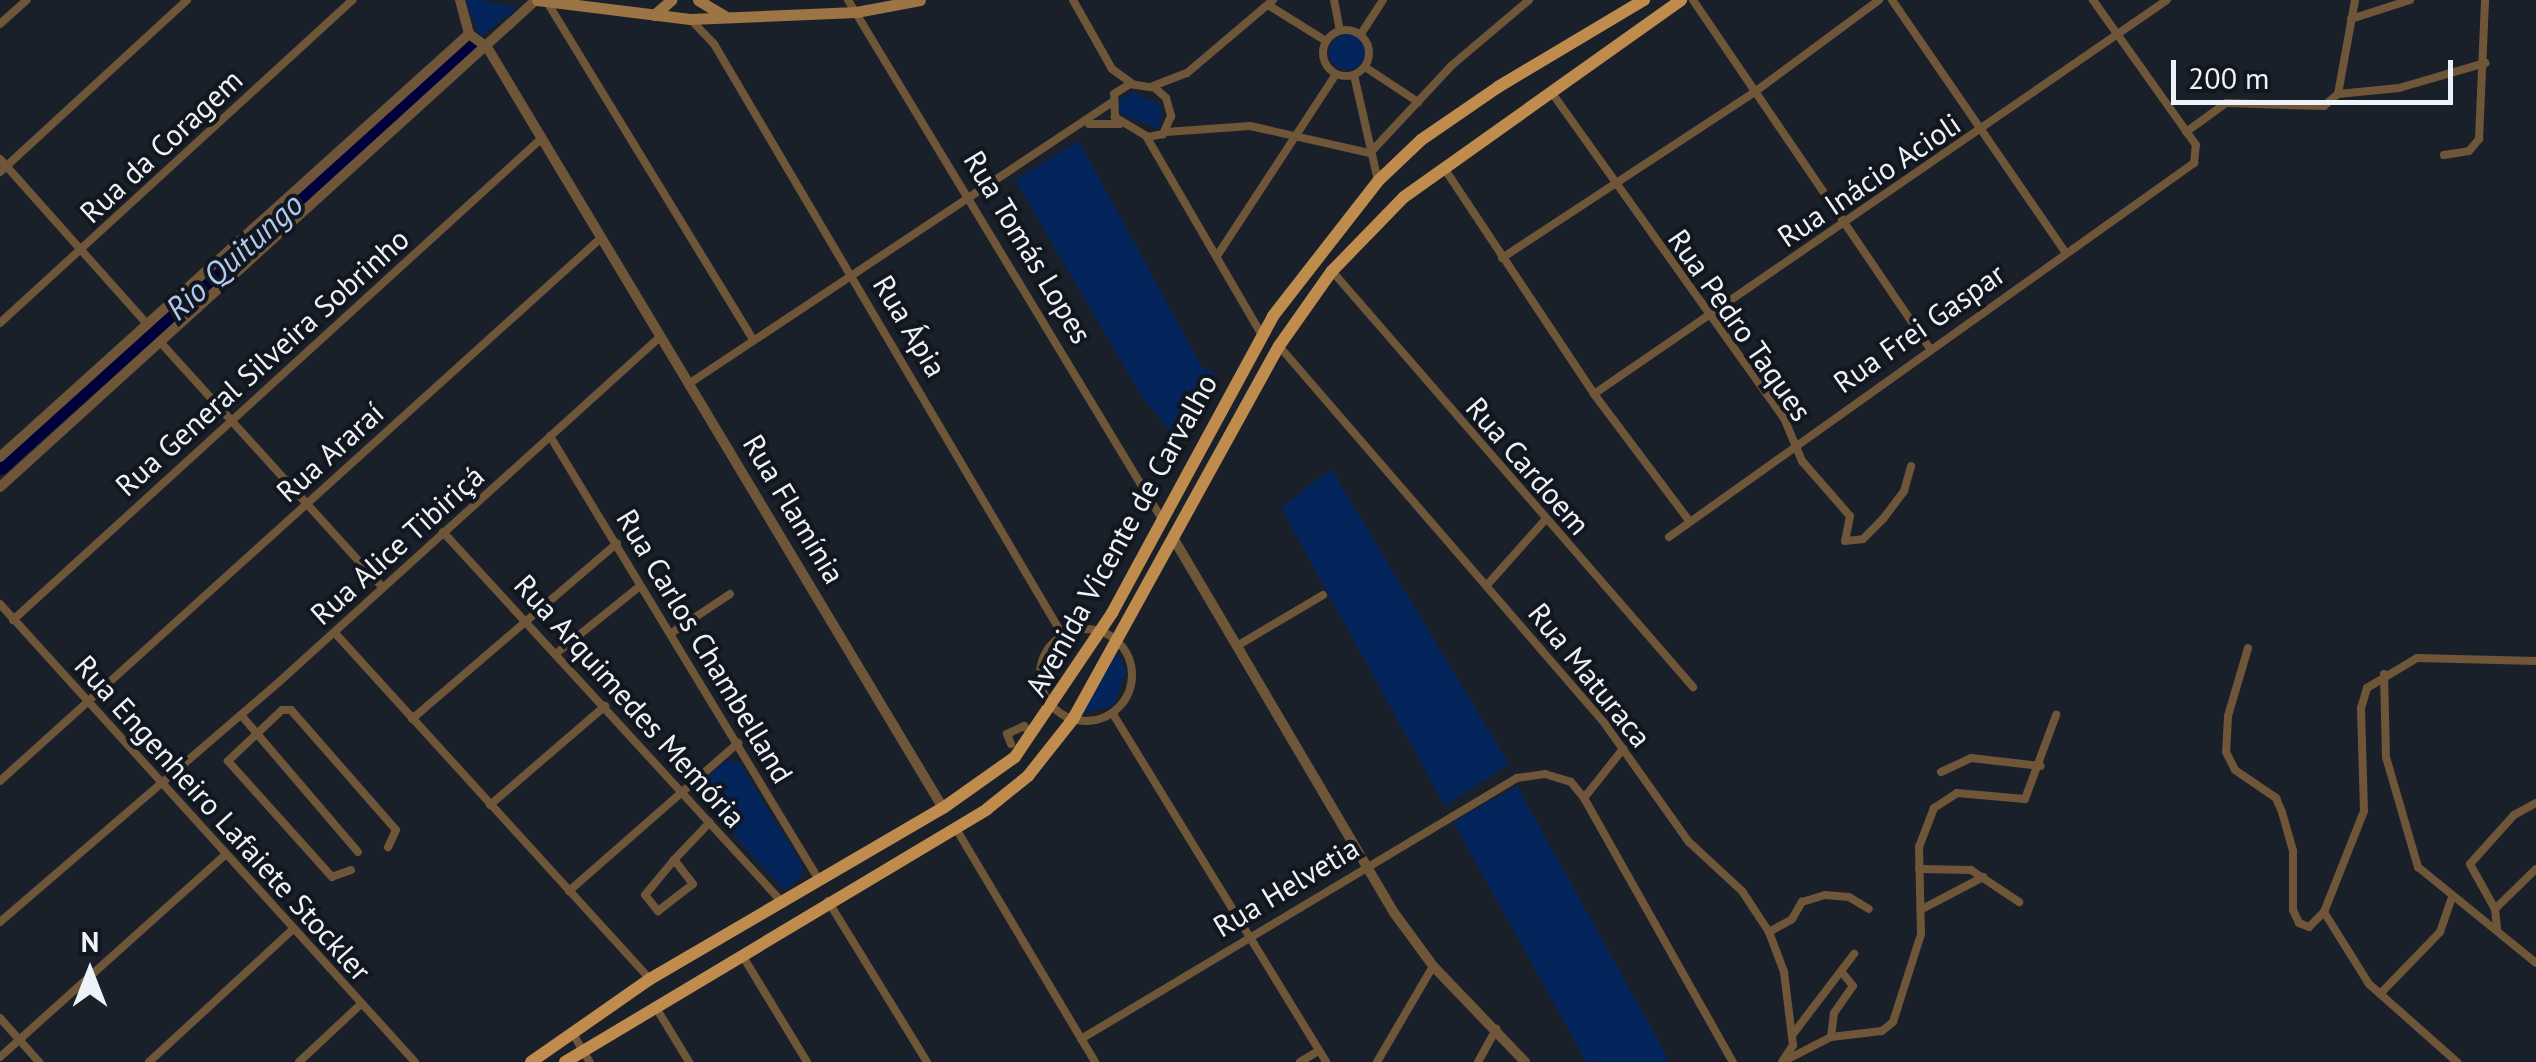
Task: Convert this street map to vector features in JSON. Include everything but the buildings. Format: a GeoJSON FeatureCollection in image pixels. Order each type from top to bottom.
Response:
{"type":"FeatureCollection","features":[{"type":"Feature","properties":{"kind":"main road"},"geometry":{"type":"LineString","coordinates":[[654,15],[672,0]]}},
{"type":"Feature","properties":{"kind":"main road"},"geometry":{"type":"LineString","coordinates":[[698,0],[730,18]]}},
{"type":"Feature","properties":{"kind":"main road"},"geometry":{"type":"LineString","coordinates":[[540,1],[654,15],[730,18],[856,12],[920,0]]}},
{"type":"Feature","properties":{"kind":"main road","name":"Avenida Vicente de Carvalho"},"geometry":{"type":"LineString","coordinates":[[531,1062],[570,1030],[650,980],[991,777],[1033,736],[1054,707],[1101,632],[1294,284],[1378,181],[1421,140],[1498,86],[1644,0]]}},
{"type":"Feature","properties":{"kind":"main road","name":"Avenida Vicente de Carvalho"},"geometry":{"type":"LineString","coordinates":[[565,1062],[654,1003],[741,953],[804,923],[828,901],[1014,788],[1073,719],[1279,346],[1332,271],[1385,212],[1681,0]]}},
{"type":"Feature","properties":{"kind":"street"},"geometry":{"type":"LineString","coordinates":[[0,24],[27,0]]}},
{"type":"Feature","properties":{"kind":"street"},"geometry":{"type":"LineString","coordinates":[[147,324],[2,166],[187,0]]}},
{"type":"Feature","properties":{"kind":"street","name":"Rua da Coragem"},"geometry":{"type":"LineString","coordinates":[[0,323],[352,0]]}},
{"type":"Feature","properties":{"kind":"street"},"geometry":{"type":"LineString","coordinates":[[460,0],[469,34],[487,47]]}},
{"type":"Feature","properties":{"kind":"street","name":"Rua Tomás Lopes"},"geometry":{"type":"LineString","coordinates":[[848,0],[1163,520]]}},
{"type":"Feature","properties":{"kind":"street"},"geometry":{"type":"LineString","coordinates":[[1073,0],[1112,68],[1135,84],[1150,87],[1178,78],[1271,3],[1326,41]]}},
{"type":"Feature","properties":{"kind":"street"},"geometry":{"type":"LineString","coordinates":[[1334,0],[1340,30]]}},
{"type":"Feature","properties":{"kind":"street"},"geometry":{"type":"LineString","coordinates":[[1361,34],[1384,0]]}},
{"type":"Feature","properties":{"kind":"street"},"geometry":{"type":"LineString","coordinates":[[1370,153],[1464,53],[1529,0]]}},
{"type":"Feature","properties":{"kind":"street"},"geometry":{"type":"LineString","coordinates":[[1693,0],[1929,347]]}},
{"type":"Feature","properties":{"kind":"street"},"geometry":{"type":"LineString","coordinates":[[1502,258],[1756,91],[1879,0]]}},
{"type":"Feature","properties":{"kind":"street"},"geometry":{"type":"LineString","coordinates":[[1892,0],[2066,252]]}},
{"type":"Feature","properties":{"kind":"street"},"geometry":{"type":"LineString","coordinates":[[2094,0],[2186,132],[2226,104],[2324,106],[2338,94],[2398,88],[2486,63]]}},
{"type":"Feature","properties":{"kind":"street","name":"Rua Inácio Acioli"},"geometry":{"type":"LineString","coordinates":[[1594,394],[2167,0]]}},
{"type":"Feature","properties":{"kind":"street"},"geometry":{"type":"LineString","coordinates":[[2338,94],[2355,0]]}},
{"type":"Feature","properties":{"kind":"street"},"geometry":{"type":"LineString","coordinates":[[2351,19],[2410,0]]}},
{"type":"Feature","properties":{"kind":"street"},"geometry":{"type":"LineString","coordinates":[[2444,155],[2469,151],[2479,139],[2486,63],[2485,0]]}},
{"type":"Feature","properties":{"kind":"street"},"geometry":{"type":"LineString","coordinates":[[0,487],[540,1],[753,338]]}},
{"type":"Feature","properties":{"kind":"street","name":"Rua Ápia"},"geometry":{"type":"LineString","coordinates":[[690,18],[714,44],[1062,634]]}},
{"type":"Feature","properties":{"kind":"street"},"geometry":{"type":"LineString","coordinates":[[714,44],[716,18]]}},
{"type":"Feature","properties":{"kind":"street"},"geometry":{"type":"LineString","coordinates":[[1340,30],[1361,34],[1370,50],[1365,67],[1354,75],[1336,74],[1324,60],[1326,41],[1340,30]]}},
{"type":"Feature","properties":{"kind":"street"},"geometry":{"type":"LineString","coordinates":[[0,457],[469,34]]}},
{"type":"Feature","properties":{"kind":"street","name":"Rua Flamínia"},"geometry":{"type":"LineString","coordinates":[[487,47],[943,808]]}},
{"type":"Feature","properties":{"kind":"street"},"geometry":{"type":"LineString","coordinates":[[1365,67],[1418,102]]}},
{"type":"Feature","properties":{"kind":"street"},"geometry":{"type":"LineString","coordinates":[[1112,68],[1113,99],[1122,124]]}},
{"type":"Feature","properties":{"kind":"street"},"geometry":{"type":"LineString","coordinates":[[1217,256],[1336,74]]}},
{"type":"Feature","properties":{"kind":"street"},"geometry":{"type":"LineString","coordinates":[[1354,75],[1378,181]]}},
{"type":"Feature","properties":{"kind":"street"},"geometry":{"type":"LineString","coordinates":[[1159,155],[1178,78]]}},
{"type":"Feature","properties":{"kind":"street"},"geometry":{"type":"LineString","coordinates":[[690,383],[1084,124],[1135,84]]}},
{"type":"Feature","properties":{"kind":"street"},"geometry":{"type":"LineString","coordinates":[[1150,87],[1196,125]]}},
{"type":"Feature","properties":{"kind":"street","name":"Rua Pedro Taques"},"geometry":{"type":"LineString","coordinates":[[1552,93],[1709,317],[1794,443],[1802,461],[1850,516],[1844,536],[1849,544],[1893,508],[1910,466]]}},
{"type":"Feature","properties":{"kind":"street"},"geometry":{"type":"LineString","coordinates":[[1084,124],[1122,124],[1146,136],[1262,336]]}},
{"type":"Feature","properties":{"kind":"street"},"geometry":{"type":"LineString","coordinates":[[1146,136],[1196,125],[1299,132],[1370,153]]}},
{"type":"Feature","properties":{"kind":"street","name":"Rua Frei Gaspar"},"geometry":{"type":"LineString","coordinates":[[1669,536],[1794,443],[2197,159],[2186,132]]}},
{"type":"Feature","properties":{"kind":"street","name":"Rua General Silveira Sobrinho"},"geometry":{"type":"LineString","coordinates":[[0,624],[231,421],[542,138]]}},
{"type":"Feature","properties":{"kind":"street"},"geometry":{"type":"LineString","coordinates":[[1444,168],[1594,394],[1688,519]]}},
{"type":"Feature","properties":{"kind":"street","name":"Rua Araraí"},"geometry":{"type":"LineString","coordinates":[[0,780],[602,236]]}},
{"type":"Feature","properties":{"kind":"street","name":"Rua Cardoem"},"geometry":{"type":"LineString","coordinates":[[1332,271],[1544,521],[1693,687]]}},
{"type":"Feature","properties":{"kind":"street","name":"Rua Alice Tibiriçá"},"geometry":{"type":"LineString","coordinates":[[0,922],[335,633],[660,336]]}},
{"type":"Feature","properties":{"kind":"street"},"geometry":{"type":"LineString","coordinates":[[161,344],[382,587]]}},
{"type":"Feature","properties":{"kind":"street","name":"Rua Maturaca"},"geometry":{"type":"LineString","coordinates":[[1279,346],[1624,749],[1689,842],[1730,877],[1769,932],[1784,972],[1793,1034],[1786,1060]]}},
{"type":"Feature","properties":{"kind":"street","name":"Rua Carlos Chambelland"},"geometry":{"type":"LineString","coordinates":[[550,436],[819,880]]}},
{"type":"Feature","properties":{"kind":"street"},"geometry":{"type":"LineString","coordinates":[[1487,585],[1544,521]]}},
{"type":"Feature","properties":{"kind":"street","name":"Rua Arquimedes Memória"},"geometry":{"type":"LineString","coordinates":[[444,532],[558,652],[782,902]]}},
{"type":"Feature","properties":{"kind":"street"},"geometry":{"type":"LineString","coordinates":[[1174,541],[1367,865],[1433,966],[1526,1062]]}},
{"type":"Feature","properties":{"kind":"street"},"geometry":{"type":"LineString","coordinates":[[412,719],[616,543]]}},
{"type":"Feature","properties":{"kind":"street"},"geometry":{"type":"LineString","coordinates":[[558,652],[640,586]]}},
{"type":"Feature","properties":{"kind":"street"},"geometry":{"type":"LineString","coordinates":[[670,634],[730,594]]}},
{"type":"Feature","properties":{"kind":"street"},"geometry":{"type":"LineString","coordinates":[[1237,646],[1323,594]]}},
{"type":"Feature","properties":{"kind":"street","name":"Rua Engenheiro Lafaiete Stockler"},"geometry":{"type":"LineString","coordinates":[[0,604],[414,1062]]}},
{"type":"Feature","properties":{"kind":"street"},"geometry":{"type":"LineString","coordinates":[[1101,632],[1118,641],[1131,661],[1132,685],[1113,714],[1073,719],[1054,707],[1039,675],[1045,651],[1062,634],[1101,632]]}},
{"type":"Feature","properties":{"kind":"street"},"geometry":{"type":"LineString","coordinates":[[335,633],[650,980]]}},
{"type":"Feature","properties":{"kind":"street"},"geometry":{"type":"LineString","coordinates":[[2248,648],[2228,716],[2228,761],[2276,798],[2282,812],[2298,923],[2314,926],[2324,912],[2364,811],[2363,697],[2384,674],[2430,657],[2536,661]]}},
{"type":"Feature","properties":{"kind":"street"},"geometry":{"type":"LineString","coordinates":[[2384,674],[2386,758],[2409,846],[2426,878],[2497,928],[2536,963]]}},
{"type":"Feature","properties":{"kind":"street"},"geometry":{"type":"LineString","coordinates":[[490,805],[605,706]]}},
{"type":"Feature","properties":{"kind":"street"},"geometry":{"type":"LineString","coordinates":[[352,870],[332,877],[229,762],[256,733],[291,710],[396,830],[388,847]]}},
{"type":"Feature","properties":{"kind":"street"},"geometry":{"type":"LineString","coordinates":[[1113,714],[1315,1053],[1326,1062]]}},
{"type":"Feature","properties":{"kind":"street"},"geometry":{"type":"LineString","coordinates":[[241,715],[358,852]]}},
{"type":"Feature","properties":{"kind":"street"},"geometry":{"type":"LineString","coordinates":[[1786,1060],[1831,1037],[1882,1031],[1893,1022],[1924,908],[1920,868],[1924,826],[1944,798],[1972,792],[2024,799],[2042,766],[2056,715]]}},
{"type":"Feature","properties":{"kind":"street"},"geometry":{"type":"LineString","coordinates":[[1011,744],[1007,734],[1024,726],[1033,736]]}},
{"type":"Feature","properties":{"kind":"street"},"geometry":{"type":"LineString","coordinates":[[569,891],[738,743]]}},
{"type":"Feature","properties":{"kind":"street"},"geometry":{"type":"LineString","coordinates":[[1624,749],[1584,798],[1733,1062]]}},
{"type":"Feature","properties":{"kind":"street"},"geometry":{"type":"LineString","coordinates":[[1941,772],[1971,758],[2042,766]]}},
{"type":"Feature","properties":{"kind":"street","name":"Rua Helvetia"},"geometry":{"type":"LineString","coordinates":[[1081,1039],[1246,935],[1517,778],[1560,777],[1584,798]]}},
{"type":"Feature","properties":{"kind":"street"},"geometry":{"type":"LineString","coordinates":[[2497,928],[2495,909],[2470,864],[2514,815],[2536,804]]}},
{"type":"Feature","properties":{"kind":"street"},"geometry":{"type":"LineString","coordinates":[[674,860],[693,884],[658,911],[646,895],[674,860],[710,822]]}},
{"type":"Feature","properties":{"kind":"street"},"geometry":{"type":"LineString","coordinates":[[955,827],[1095,1062]]}},
{"type":"Feature","properties":{"kind":"street"},"geometry":{"type":"LineString","coordinates":[[0,1057],[225,855]]}},
{"type":"Feature","properties":{"kind":"street"},"geometry":{"type":"LineString","coordinates":[[1920,868],[1958,866],[1983,877],[2019,902]]}},
{"type":"Feature","properties":{"kind":"street"},"geometry":{"type":"LineString","coordinates":[[2495,909],[2536,869]]}},
{"type":"Feature","properties":{"kind":"street"},"geometry":{"type":"LineString","coordinates":[[1924,908],[1983,877]]}},
{"type":"Feature","properties":{"kind":"street"},"geometry":{"type":"LineString","coordinates":[[1769,932],[1806,900],[1835,895],[1870,908]]}},
{"type":"Feature","properties":{"kind":"street"},"geometry":{"type":"LineString","coordinates":[[2380,994],[2440,932],[2452,898]]}},
{"type":"Feature","properties":{"kind":"street"},"geometry":{"type":"LineString","coordinates":[[828,901],[927,1062]]}},
{"type":"Feature","properties":{"kind":"street"},"geometry":{"type":"LineString","coordinates":[[2324,912],[2380,994],[2457,1062]]}},
{"type":"Feature","properties":{"kind":"street"},"geometry":{"type":"LineString","coordinates":[[150,1062],[292,930]]}},
{"type":"Feature","properties":{"kind":"street"},"geometry":{"type":"LineString","coordinates":[[741,953],[807,1062]]}},
{"type":"Feature","properties":{"kind":"street"},"geometry":{"type":"LineString","coordinates":[[1793,1034],[1854,954]]}},
{"type":"Feature","properties":{"kind":"street"},"geometry":{"type":"LineString","coordinates":[[1377,1062],[1433,966]]}},
{"type":"Feature","properties":{"kind":"street"},"geometry":{"type":"LineString","coordinates":[[1831,1037],[1834,1014],[1854,986],[1841,972]]}},
{"type":"Feature","properties":{"kind":"street"},"geometry":{"type":"LineString","coordinates":[[654,1003],[689,1062]]}},
{"type":"Feature","properties":{"kind":"street"},"geometry":{"type":"LineString","coordinates":[[299,1062],[361,1004]]}},
{"type":"Feature","properties":{"kind":"street"},"geometry":{"type":"LineString","coordinates":[[0,1018],[39,1062]]}},
{"type":"Feature","properties":{"kind":"street"},"geometry":{"type":"LineString","coordinates":[[570,1030],[590,1062]]}},
{"type":"Feature","properties":{"kind":"street"},"geometry":{"type":"LineString","coordinates":[[1478,1062],[1496,1030]]}},
{"type":"Feature","properties":{"kind":"street"},"geometry":{"type":"LineString","coordinates":[[1300,1062],[1315,1053]]}},
{"type":"Feature","properties":{"kind":"shaded area"},"geometry":{"type":"Polygon","coordinates":[[[465,0],[480,0],[517,8],[480,37],[465,0]]]}},
{"type":"Feature","properties":{"kind":"shaded area"},"geometry":{"type":"Polygon","coordinates":[[[1347,34],[1360,39],[1365,52],[1360,65],[1347,70],[1334,65],[1329,52],[1334,39],[1347,34]]]}},
{"type":"Feature","properties":{"kind":"shaded area"},"geometry":{"type":"Polygon","coordinates":[[[1134,92],[1162,106],[1159,129],[1119,113],[1119,100],[1134,92]]]}},
{"type":"Feature","properties":{"kind":"shaded area"},"geometry":{"type":"Polygon","coordinates":[[[1079,141],[1201,366],[1215,373],[1181,443],[1143,398],[1015,180],[1079,141]]]}},
{"type":"Feature","properties":{"kind":"shaded area"},"geometry":{"type":"Polygon","coordinates":[[[1331,469],[1509,764],[1445,806],[1281,508],[1331,469]]]}},
{"type":"Feature","properties":{"kind":"shaded area"},"geometry":{"type":"Polygon","coordinates":[[[1118,652],[1126,670],[1114,705],[1078,715],[1118,652]]]}},
{"type":"Feature","properties":{"kind":"shaded area"},"geometry":{"type":"Polygon","coordinates":[[[726,761],[739,762],[802,865],[802,875],[785,891],[692,789],[726,761]]]}},
{"type":"Feature","properties":{"kind":"shaded area"},"geometry":{"type":"Polygon","coordinates":[[[1517,786],[1670,1062],[1587,1062],[1453,821],[1517,786]]]}},
{"type":"Feature","properties":{"kind":"waterway","name":"Rio Quitungo"},"geometry":{"type":"LineString","coordinates":[[0,466],[469,46]]}}]}
